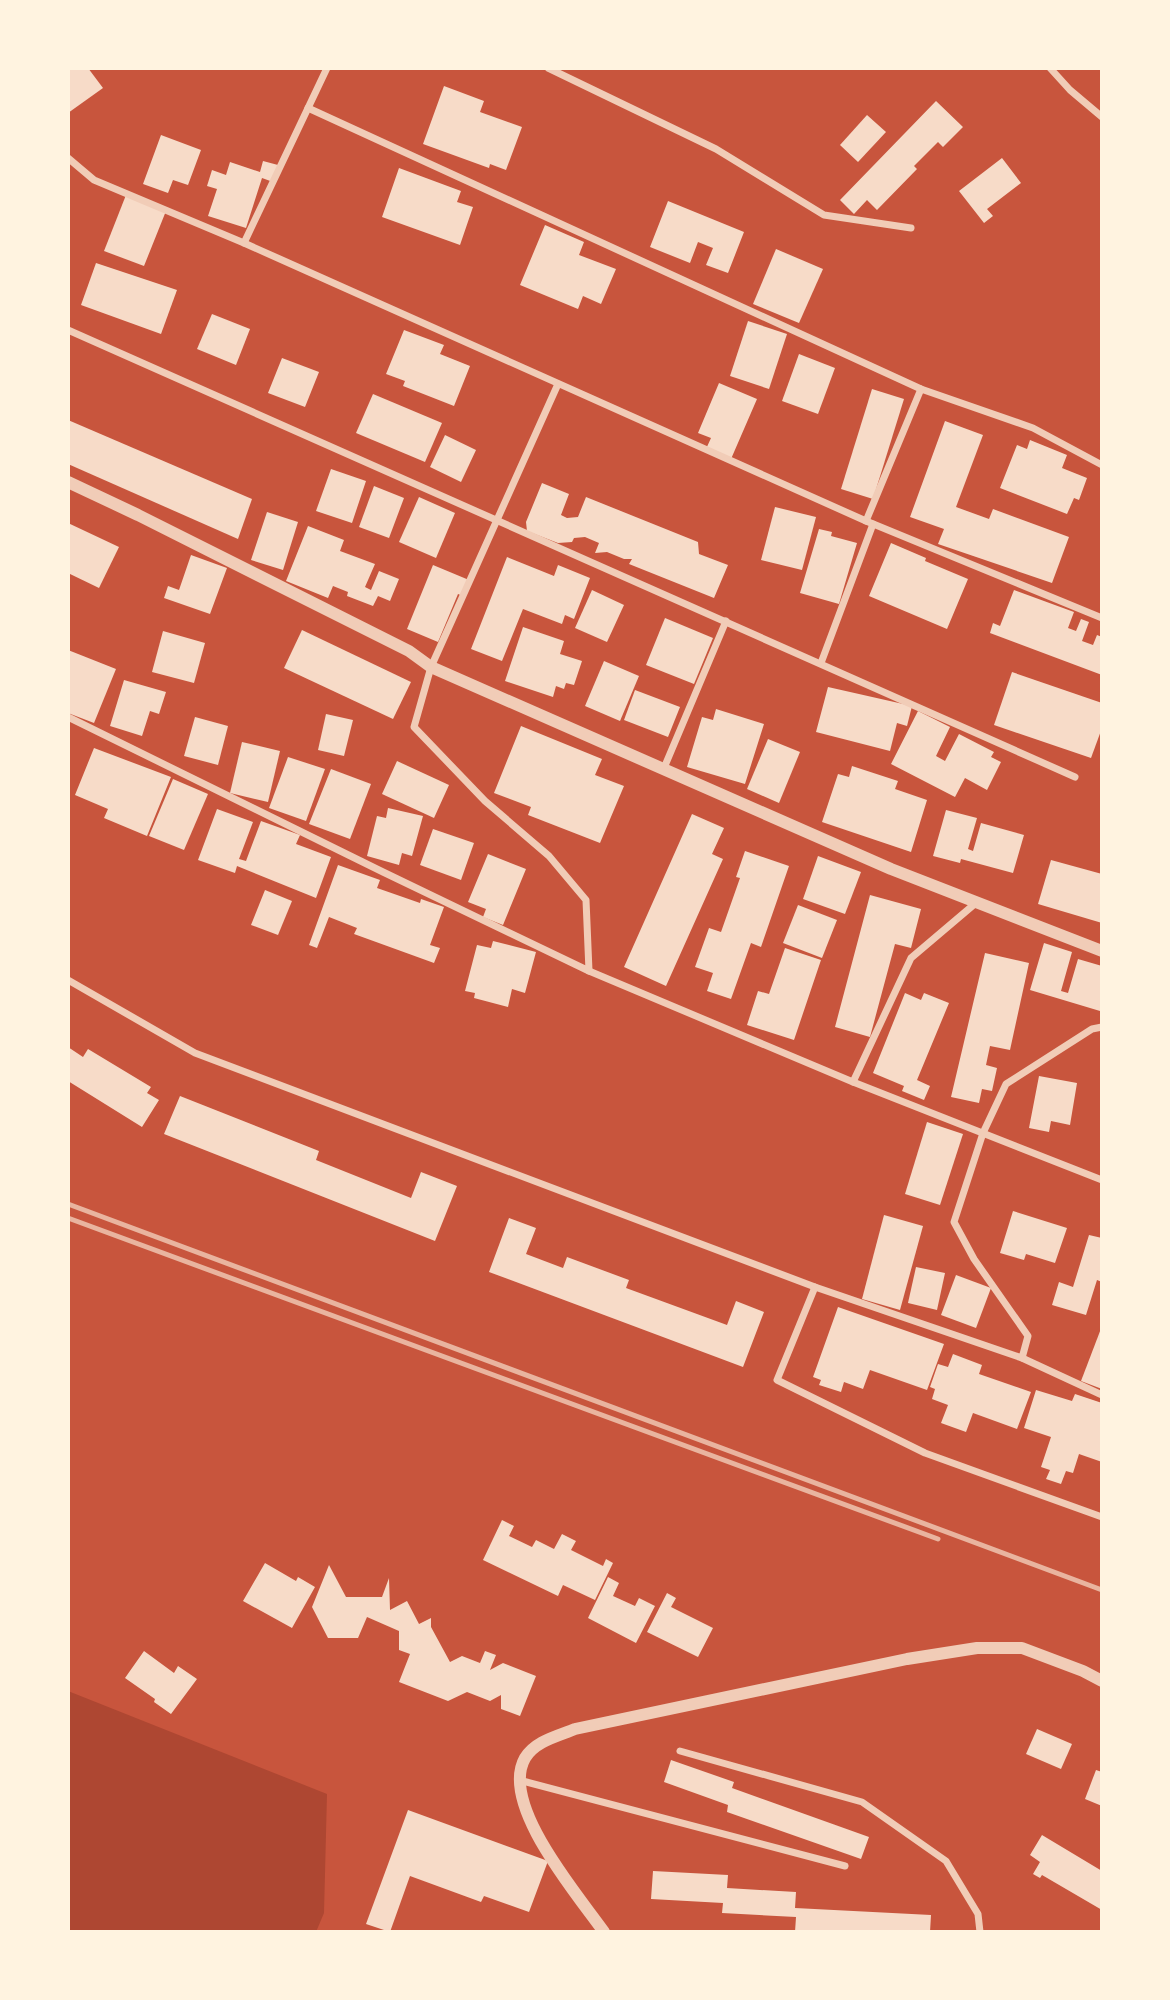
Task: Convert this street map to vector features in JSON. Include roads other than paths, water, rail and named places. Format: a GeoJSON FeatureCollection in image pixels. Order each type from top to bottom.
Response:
{"type":"FeatureCollection","features":[{"type":"Feature","properties":{"kind":"street"},"geometry":{"type":"LineString","coordinates":[[244,243],[327,68]]}},
{"type":"Feature","properties":{"kind":"street"},"geometry":{"type":"LineString","coordinates":[[548,68],[716,149],[824,215],[911,228]]}},
{"type":"Feature","properties":{"kind":"street"},"geometry":{"type":"LineString","coordinates":[[1050,68],[1070,90],[1102,117]]}},
{"type":"Feature","properties":{"kind":"street"},"geometry":{"type":"LineString","coordinates":[[308,108],[921,389],[1033,428],[1102,465]]}},
{"type":"Feature","properties":{"kind":"street"},"geometry":{"type":"LineString","coordinates":[[68,158],[93,180],[244,243],[869,523],[1102,618]]}},
{"type":"Feature","properties":{"kind":"street"},"geometry":{"type":"LineString","coordinates":[[68,330],[1075,777]]}},
{"type":"Feature","properties":{"kind":"street"},"geometry":{"type":"LineString","coordinates":[[558,384],[430,667],[414,727],[485,801],[549,856],[586,900],[589,971]]}},
{"type":"Feature","properties":{"kind":"street"},"geometry":{"type":"LineString","coordinates":[[821,663],[869,523],[921,389]]}},
{"type":"Feature","properties":{"kind":"street"},"geometry":{"type":"LineString","coordinates":[[68,482],[409,651],[430,667],[891,869],[1102,951]]}},
{"type":"Feature","properties":{"kind":"street"},"geometry":{"type":"LineString","coordinates":[[664,768],[726,621]]}},
{"type":"Feature","properties":{"kind":"street"},"geometry":{"type":"LineString","coordinates":[[68,717],[589,971],[853,1082],[1102,1180]]}},
{"type":"Feature","properties":{"kind":"street"},"geometry":{"type":"LineString","coordinates":[[853,1082],[911,958],[976,902]]}},
{"type":"Feature","properties":{"kind":"street"},"geometry":{"type":"LineString","coordinates":[[68,980],[195,1053],[815,1287],[1022,1357],[1102,1395]]}},
{"type":"Feature","properties":{"kind":"street"},"geometry":{"type":"LineString","coordinates":[[1022,1357],[1028,1336],[974,1259],[954,1222],[983,1133],[1006,1084],[1092,1029],[1102,1027]]}},
{"type":"Feature","properties":{"kind":"street"},"geometry":{"type":"LineString","coordinates":[[815,1287],[777,1380],[925,1453],[1102,1517]]}},
{"type":"Feature","properties":{"kind":"street"},"geometry":{"type":"LineString","coordinates":[[616,1932],[603,1931],[537,1837],[523,1803],[518,1780],[525,1758],[540,1743],[575,1729],[907,1659],[977,1648],[1021,1648],[1102,1681]]}},
{"type":"Feature","properties":{"kind":"street"},"geometry":{"type":"LineString","coordinates":[[680,1751],[862,1802],[946,1861],[978,1914],[980,1932]]}},
{"type":"Feature","properties":{"kind":"street"},"geometry":{"type":"LineString","coordinates":[[518,1780],[845,1866]]}},
{"type":"Feature","properties":{"kind":"railway"},"geometry":{"type":"LineString","coordinates":[[68,1204],[1102,1590]]}},
{"type":"Feature","properties":{"kind":"railway"},"geometry":{"type":"LineString","coordinates":[[68,1218],[938,1539]]}}]}
